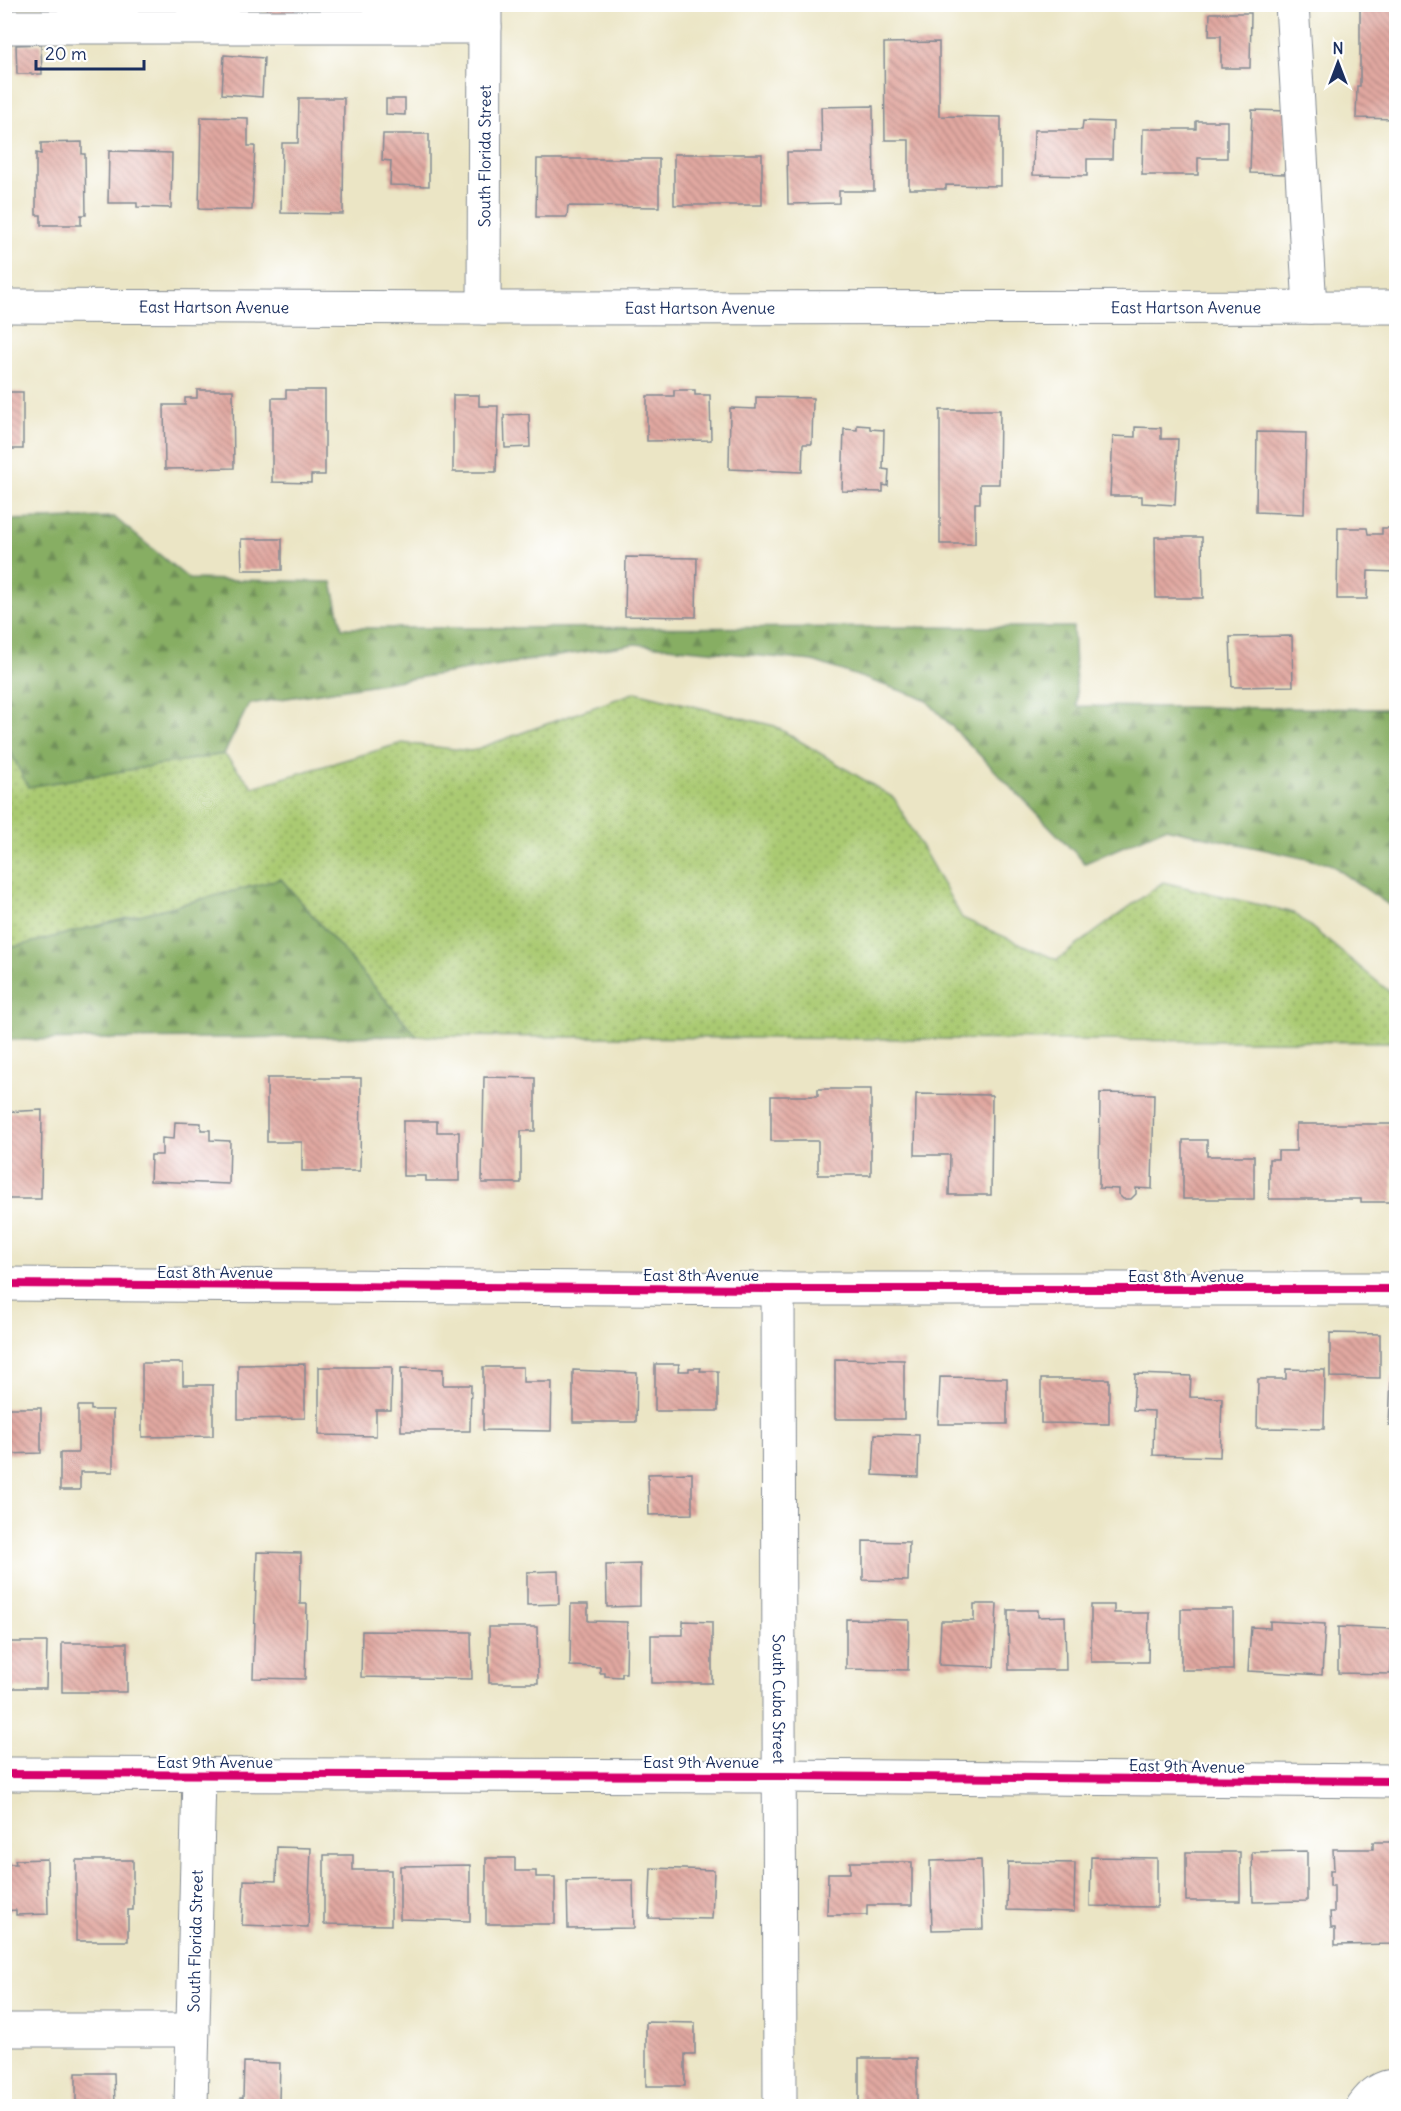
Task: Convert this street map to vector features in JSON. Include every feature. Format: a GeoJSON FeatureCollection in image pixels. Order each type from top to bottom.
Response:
{"type":"FeatureCollection","features":[{"type":"Feature","properties":{"kind":"street"},"geometry":{"type":"LineString","coordinates":[[1292,4],[1310,307]]}},
{"type":"Feature","properties":{"kind":"street"},"geometry":{"type":"LineString","coordinates":[[4,27],[485,16]]}},
{"type":"Feature","properties":{"kind":"street","name":"South Florida Street"},"geometry":{"type":"LineString","coordinates":[[484,308],[485,16]]}},
{"type":"Feature","properties":{"kind":"street","name":"East Hartson Avenue"},"geometry":{"type":"LineString","coordinates":[[4,306],[1396,307]]}},
{"type":"Feature","properties":{"kind":"street","name":"East 8th Avenue"},"geometry":{"type":"LineString","coordinates":[[4,1284],[778,1289],[1396,1289]]}},
{"type":"Feature","properties":{"kind":"street","name":"South Cuba Street"},"geometry":{"type":"LineString","coordinates":[[778,1289],[780,2106]]}},
{"type":"Feature","properties":{"kind":"street","name":"East 9th Avenue"},"geometry":{"type":"LineString","coordinates":[[4,1774],[778,1776],[1396,1781]]}},
{"type":"Feature","properties":{"kind":"street","name":"South Florida Street"},"geometry":{"type":"LineString","coordinates":[[191,2106],[199,1776]]}},
{"type":"Feature","properties":{"kind":"street"},"geometry":{"type":"LineString","coordinates":[[4,2030],[193,2030]]}},
{"type":"Feature","properties":{"kind":"street"},"geometry":{"type":"LineString","coordinates":[[1363,2106],[1371,2096],[1386,2086],[1396,2086]]}},
{"type":"Feature","properties":{"kind":"green space"},"geometry":{"type":"Polygon","coordinates":[[[114,517],[189,579],[332,582],[342,628],[1073,627],[1077,706],[1396,709],[1396,910],[1330,864],[1165,828],[1085,863],[925,699],[813,661],[635,644],[249,704],[224,754],[28,787],[5,741],[5,520],[114,517]]]}},
{"type":"Feature","properties":{"kind":"green space"},"geometry":{"type":"Polygon","coordinates":[[[636,692],[775,726],[894,798],[962,918],[1057,960],[1163,882],[1294,913],[1396,997],[1396,1042],[417,1036],[281,879],[14,947],[5,945],[4,741],[29,786],[224,754],[253,787],[402,743],[471,751],[636,692]]]}},
{"type":"Feature","properties":{"kind":"green space"},"geometry":{"type":"Polygon","coordinates":[[[281,879],[417,1036],[5,1040],[5,945],[14,947],[281,879]]]}},
{"type":"Feature","properties":{"kind":"building"},"geometry":{"type":"Polygon","coordinates":[[[267,4],[298,4],[298,16],[267,16],[267,4]]]}},
{"type":"Feature","properties":{"kind":"building"},"geometry":{"type":"Polygon","coordinates":[[[327,4],[360,4],[360,16],[327,16],[327,4]]]}},
{"type":"Feature","properties":{"kind":"building"},"geometry":{"type":"Polygon","coordinates":[[[1360,4],[1396,4],[1396,119],[1356,118],[1357,86],[1360,86],[1360,4]]]}},
{"type":"Feature","properties":{"kind":"building"},"geometry":{"type":"Polygon","coordinates":[[[1210,13],[1251,13],[1250,68],[1221,68],[1221,36],[1209,36],[1210,13]]]}},
{"type":"Feature","properties":{"kind":"building"},"geometry":{"type":"Polygon","coordinates":[[[939,42],[939,116],[1001,117],[1001,186],[946,185],[946,189],[909,189],[909,140],[885,140],[884,43],[939,42]]]}},
{"type":"Feature","properties":{"kind":"building"},"geometry":{"type":"Polygon","coordinates":[[[41,44],[42,74],[17,74],[16,45],[41,44]]]}},
{"type":"Feature","properties":{"kind":"building"},"geometry":{"type":"Polygon","coordinates":[[[224,55],[264,58],[262,97],[222,94],[224,55]]]}},
{"type":"Feature","properties":{"kind":"building"},"geometry":{"type":"Polygon","coordinates":[[[299,98],[344,98],[343,214],[281,213],[282,143],[298,143],[299,98]]]}},
{"type":"Feature","properties":{"kind":"building"},"geometry":{"type":"Polygon","coordinates":[[[386,99],[405,99],[405,115],[386,114],[386,99]]]}},
{"type":"Feature","properties":{"kind":"building"},"geometry":{"type":"Polygon","coordinates":[[[873,106],[874,191],[839,191],[839,203],[788,204],[787,152],[822,152],[821,107],[873,106]]]}},
{"type":"Feature","properties":{"kind":"building"},"geometry":{"type":"Polygon","coordinates":[[[1252,110],[1287,111],[1285,174],[1250,173],[1252,110]]]}},
{"type":"Feature","properties":{"kind":"building"},"geometry":{"type":"Polygon","coordinates":[[[201,117],[248,118],[248,146],[255,146],[252,210],[199,209],[201,117]]]}},
{"type":"Feature","properties":{"kind":"building"},"geometry":{"type":"Polygon","coordinates":[[[1083,121],[1113,122],[1112,159],[1087,159],[1087,176],[1033,175],[1034,130],[1082,130],[1083,121]]]}},
{"type":"Feature","properties":{"kind":"building"},"geometry":{"type":"Polygon","coordinates":[[[1196,121],[1227,121],[1227,158],[1198,158],[1198,175],[1142,175],[1143,129],[1196,129],[1196,121]]]}},
{"type":"Feature","properties":{"kind":"building"},"geometry":{"type":"Polygon","coordinates":[[[383,134],[429,134],[429,186],[390,185],[391,161],[382,160],[383,134]]]}},
{"type":"Feature","properties":{"kind":"building"},"geometry":{"type":"Polygon","coordinates":[[[82,142],[82,154],[85,154],[86,215],[81,215],[81,225],[41,225],[41,215],[36,215],[36,153],[41,154],[41,143],[82,142]]]}},
{"type":"Feature","properties":{"kind":"building"},"geometry":{"type":"Polygon","coordinates":[[[109,151],[172,153],[171,208],[137,207],[137,203],[108,203],[109,151]]]}},
{"type":"Feature","properties":{"kind":"building"},"geometry":{"type":"Polygon","coordinates":[[[4,152],[7,152],[7,202],[4,202],[4,152]]]}},
{"type":"Feature","properties":{"kind":"building"},"geometry":{"type":"Polygon","coordinates":[[[674,154],[762,154],[762,205],[674,205],[674,154]]]}},
{"type":"Feature","properties":{"kind":"building"},"geometry":{"type":"Polygon","coordinates":[[[537,159],[659,159],[659,207],[568,206],[567,217],[536,217],[537,159]]]}},
{"type":"Feature","properties":{"kind":"building"},"geometry":{"type":"Polygon","coordinates":[[[197,390],[233,390],[234,468],[165,469],[164,405],[185,405],[185,398],[197,398],[197,390]]]}},
{"type":"Feature","properties":{"kind":"building"},"geometry":{"type":"Polygon","coordinates":[[[286,390],[325,390],[325,475],[311,475],[311,483],[272,482],[272,398],[286,398],[286,390]]]}},
{"type":"Feature","properties":{"kind":"building"},"geometry":{"type":"Polygon","coordinates":[[[674,390],[695,390],[695,395],[710,395],[711,440],[647,441],[647,396],[674,396],[674,390]]]}},
{"type":"Feature","properties":{"kind":"building"},"geometry":{"type":"Polygon","coordinates":[[[4,392],[23,392],[23,449],[4,449],[4,392]]]}},
{"type":"Feature","properties":{"kind":"building"},"geometry":{"type":"Polygon","coordinates":[[[453,395],[479,395],[479,406],[498,406],[496,472],[453,472],[453,395]]]}},
{"type":"Feature","properties":{"kind":"building"},"geometry":{"type":"Polygon","coordinates":[[[756,397],[813,398],[812,444],[803,444],[802,472],[729,469],[730,408],[756,409],[756,397]]]}},
{"type":"Feature","properties":{"kind":"building"},"geometry":{"type":"Polygon","coordinates":[[[940,410],[1000,410],[999,484],[980,484],[980,503],[975,503],[975,544],[940,544],[940,410]]]}},
{"type":"Feature","properties":{"kind":"building"},"geometry":{"type":"Polygon","coordinates":[[[529,414],[530,447],[505,448],[504,415],[529,414]]]}},
{"type":"Feature","properties":{"kind":"building"},"geometry":{"type":"Polygon","coordinates":[[[857,425],[884,430],[883,469],[889,470],[888,486],[883,485],[883,492],[842,491],[844,429],[857,430],[857,425]]]}},
{"type":"Feature","properties":{"kind":"building"},"geometry":{"type":"Polygon","coordinates":[[[1135,427],[1161,428],[1161,439],[1178,439],[1175,505],[1142,503],[1142,496],[1110,496],[1113,436],[1135,437],[1135,427]]]}},
{"type":"Feature","properties":{"kind":"building"},"geometry":{"type":"Polygon","coordinates":[[[1257,432],[1306,433],[1304,514],[1256,512],[1257,432]]]}},
{"type":"Feature","properties":{"kind":"building"},"geometry":{"type":"Polygon","coordinates":[[[1338,528],[1367,528],[1368,534],[1382,534],[1382,528],[1396,528],[1396,572],[1368,571],[1367,599],[1337,599],[1338,528]]]}},
{"type":"Feature","properties":{"kind":"building"},"geometry":{"type":"Polygon","coordinates":[[[1155,537],[1202,537],[1203,598],[1156,598],[1155,537]]]}},
{"type":"Feature","properties":{"kind":"building"},"geometry":{"type":"Polygon","coordinates":[[[241,539],[282,539],[282,570],[242,570],[241,539]]]}},
{"type":"Feature","properties":{"kind":"building"},"geometry":{"type":"Polygon","coordinates":[[[626,557],[697,558],[696,617],[625,616],[626,557]]]}},
{"type":"Feature","properties":{"kind":"building"},"geometry":{"type":"Polygon","coordinates":[[[1292,636],[1293,686],[1232,687],[1230,637],[1292,636]]]}},
{"type":"Feature","properties":{"kind":"building"},"geometry":{"type":"Polygon","coordinates":[[[484,1077],[535,1078],[535,1131],[521,1131],[521,1183],[482,1183],[484,1077]]]}},
{"type":"Feature","properties":{"kind":"building"},"geometry":{"type":"Polygon","coordinates":[[[267,1078],[361,1078],[360,1171],[302,1171],[302,1142],[267,1142],[267,1078]]]}},
{"type":"Feature","properties":{"kind":"building"},"geometry":{"type":"Polygon","coordinates":[[[818,1089],[871,1089],[871,1175],[818,1175],[818,1141],[771,1141],[771,1096],[818,1096],[818,1089]]]}},
{"type":"Feature","properties":{"kind":"building"},"geometry":{"type":"Polygon","coordinates":[[[1100,1093],[1154,1094],[1152,1189],[1136,1188],[1136,1194],[1131,1199],[1123,1199],[1118,1194],[1118,1189],[1099,1188],[1100,1093]]]}},
{"type":"Feature","properties":{"kind":"building"},"geometry":{"type":"Polygon","coordinates":[[[916,1094],[992,1095],[991,1195],[949,1195],[950,1155],[915,1155],[916,1094]]]}},
{"type":"Feature","properties":{"kind":"building"},"geometry":{"type":"Polygon","coordinates":[[[42,1110],[41,1199],[4,1199],[4,1112],[42,1110]]]}},
{"type":"Feature","properties":{"kind":"building"},"geometry":{"type":"Polygon","coordinates":[[[403,1121],[437,1121],[437,1132],[459,1132],[459,1181],[426,1181],[426,1176],[403,1176],[403,1121]]]}},
{"type":"Feature","properties":{"kind":"building"},"geometry":{"type":"Polygon","coordinates":[[[175,1122],[201,1123],[201,1130],[210,1130],[210,1140],[230,1141],[229,1184],[150,1181],[151,1155],[162,1155],[162,1138],[174,1139],[175,1122]]]}},
{"type":"Feature","properties":{"kind":"building"},"geometry":{"type":"Polygon","coordinates":[[[1296,1124],[1396,1124],[1393,1202],[1361,1202],[1361,1199],[1269,1199],[1269,1159],[1278,1159],[1278,1151],[1296,1151],[1296,1124]]]}},
{"type":"Feature","properties":{"kind":"building"},"geometry":{"type":"Polygon","coordinates":[[[1183,1140],[1207,1140],[1207,1156],[1254,1156],[1254,1199],[1183,1199],[1183,1140]]]}},
{"type":"Feature","properties":{"kind":"building"},"geometry":{"type":"Polygon","coordinates":[[[1330,1333],[1380,1334],[1380,1378],[1330,1377],[1330,1333]]]}},
{"type":"Feature","properties":{"kind":"building"},"geometry":{"type":"Polygon","coordinates":[[[835,1359],[904,1360],[904,1419],[835,1419],[835,1359]]]}},
{"type":"Feature","properties":{"kind":"building"},"geometry":{"type":"Polygon","coordinates":[[[142,1363],[183,1363],[183,1385],[213,1385],[213,1436],[142,1437],[142,1363]]]}},
{"type":"Feature","properties":{"kind":"building"},"geometry":{"type":"Polygon","coordinates":[[[305,1364],[305,1418],[238,1419],[238,1365],[305,1364]]]}},
{"type":"Feature","properties":{"kind":"building"},"geometry":{"type":"Polygon","coordinates":[[[655,1364],[679,1364],[678,1371],[701,1368],[700,1371],[718,1371],[718,1411],[655,1411],[655,1364]]]}},
{"type":"Feature","properties":{"kind":"building"},"geometry":{"type":"Polygon","coordinates":[[[319,1367],[392,1367],[391,1410],[376,1410],[376,1436],[319,1435],[319,1367]]]}},
{"type":"Feature","properties":{"kind":"building"},"geometry":{"type":"Polygon","coordinates":[[[483,1367],[523,1367],[523,1382],[552,1382],[551,1431],[483,1430],[483,1367]]]}},
{"type":"Feature","properties":{"kind":"building"},"geometry":{"type":"Polygon","coordinates":[[[401,1368],[443,1369],[443,1385],[471,1385],[470,1431],[401,1431],[401,1368]]]}},
{"type":"Feature","properties":{"kind":"building"},"geometry":{"type":"Polygon","coordinates":[[[1286,1369],[1325,1370],[1324,1429],[1257,1428],[1258,1379],[1286,1379],[1286,1369]]]}},
{"type":"Feature","properties":{"kind":"building"},"geometry":{"type":"Polygon","coordinates":[[[573,1370],[637,1373],[636,1422],[573,1422],[573,1370]]]}},
{"type":"Feature","properties":{"kind":"building"},"geometry":{"type":"Polygon","coordinates":[[[1135,1374],[1191,1376],[1190,1397],[1222,1398],[1220,1457],[1153,1455],[1154,1411],[1133,1410],[1135,1374]]]}},
{"type":"Feature","properties":{"kind":"building"},"geometry":{"type":"Polygon","coordinates":[[[940,1377],[1007,1378],[1007,1424],[938,1424],[940,1377]]]}},
{"type":"Feature","properties":{"kind":"building"},"geometry":{"type":"Polygon","coordinates":[[[1391,1377],[1396,1378],[1396,1425],[1389,1425],[1391,1377]]]}},
{"type":"Feature","properties":{"kind":"building"},"geometry":{"type":"Polygon","coordinates":[[[1041,1379],[1109,1379],[1109,1424],[1041,1423],[1041,1379]]]}},
{"type":"Feature","properties":{"kind":"building"},"geometry":{"type":"Polygon","coordinates":[[[78,1406],[91,1406],[91,1410],[113,1410],[113,1472],[80,1472],[80,1490],[60,1490],[60,1453],[78,1453],[78,1406]]]}},
{"type":"Feature","properties":{"kind":"building"},"geometry":{"type":"Polygon","coordinates":[[[4,1408],[41,1408],[41,1453],[4,1454],[4,1408]]]}},
{"type":"Feature","properties":{"kind":"building"},"geometry":{"type":"Polygon","coordinates":[[[875,1434],[919,1435],[918,1477],[873,1475],[875,1434]]]}},
{"type":"Feature","properties":{"kind":"building"},"geometry":{"type":"Polygon","coordinates":[[[692,1473],[692,1514],[649,1515],[648,1474],[692,1473]]]}},
{"type":"Feature","properties":{"kind":"building"},"geometry":{"type":"Polygon","coordinates":[[[863,1541],[909,1542],[908,1581],[863,1580],[863,1541]]]}},
{"type":"Feature","properties":{"kind":"building"},"geometry":{"type":"Polygon","coordinates":[[[257,1552],[301,1553],[300,1604],[307,1604],[305,1679],[253,1678],[257,1552]]]}},
{"type":"Feature","properties":{"kind":"building"},"geometry":{"type":"Polygon","coordinates":[[[640,1564],[640,1606],[607,1607],[606,1565],[640,1564]]]}},
{"type":"Feature","properties":{"kind":"building"},"geometry":{"type":"Polygon","coordinates":[[[558,1571],[559,1604],[527,1605],[527,1572],[558,1571]]]}},
{"type":"Feature","properties":{"kind":"building"},"geometry":{"type":"Polygon","coordinates":[[[571,1604],[588,1604],[588,1621],[627,1622],[626,1673],[622,1673],[622,1677],[605,1676],[605,1673],[600,1673],[600,1667],[570,1666],[571,1604]]]}},
{"type":"Feature","properties":{"kind":"building"},"geometry":{"type":"Polygon","coordinates":[[[974,1604],[997,1604],[994,1667],[939,1665],[941,1621],[974,1621],[974,1604]]]}},
{"type":"Feature","properties":{"kind":"building"},"geometry":{"type":"Polygon","coordinates":[[[1091,1605],[1114,1605],[1114,1613],[1149,1613],[1148,1662],[1091,1662],[1091,1605]]]}},
{"type":"Feature","properties":{"kind":"building"},"geometry":{"type":"Polygon","coordinates":[[[1181,1609],[1233,1609],[1233,1670],[1181,1670],[1181,1609]]]}},
{"type":"Feature","properties":{"kind":"building"},"geometry":{"type":"Polygon","coordinates":[[[1008,1610],[1038,1610],[1038,1617],[1065,1616],[1066,1670],[1009,1670],[1008,1610]]]}},
{"type":"Feature","properties":{"kind":"building"},"geometry":{"type":"Polygon","coordinates":[[[846,1619],[909,1620],[908,1670],[846,1669],[846,1619]]]}},
{"type":"Feature","properties":{"kind":"building"},"geometry":{"type":"Polygon","coordinates":[[[683,1621],[712,1622],[712,1683],[651,1683],[651,1635],[683,1635],[683,1621]]]}},
{"type":"Feature","properties":{"kind":"building"},"geometry":{"type":"Polygon","coordinates":[[[1270,1621],[1325,1624],[1322,1675],[1248,1671],[1251,1627],[1270,1628],[1270,1621]]]}},
{"type":"Feature","properties":{"kind":"building"},"geometry":{"type":"Polygon","coordinates":[[[489,1627],[537,1627],[538,1683],[489,1683],[489,1627]]]}},
{"type":"Feature","properties":{"kind":"building"},"geometry":{"type":"Polygon","coordinates":[[[1338,1627],[1392,1629],[1391,1674],[1338,1673],[1338,1627]]]}},
{"type":"Feature","properties":{"kind":"building"},"geometry":{"type":"Polygon","coordinates":[[[362,1631],[471,1632],[472,1679],[361,1677],[362,1631]]]}},
{"type":"Feature","properties":{"kind":"building"},"geometry":{"type":"Polygon","coordinates":[[[4,1642],[47,1642],[46,1688],[4,1688],[4,1642]]]}},
{"type":"Feature","properties":{"kind":"building"},"geometry":{"type":"Polygon","coordinates":[[[62,1643],[127,1643],[127,1692],[62,1692],[62,1643]]]}},
{"type":"Feature","properties":{"kind":"building"},"geometry":{"type":"Polygon","coordinates":[[[1373,1842],[1396,1842],[1396,1944],[1335,1945],[1335,1928],[1331,1928],[1330,1912],[1334,1912],[1334,1886],[1330,1886],[1330,1870],[1334,1870],[1333,1849],[1373,1849],[1373,1842]]]}},
{"type":"Feature","properties":{"kind":"building"},"geometry":{"type":"Polygon","coordinates":[[[277,1847],[311,1848],[308,1927],[242,1925],[244,1880],[276,1881],[277,1847]]]}},
{"type":"Feature","properties":{"kind":"building"},"geometry":{"type":"Polygon","coordinates":[[[1307,1851],[1307,1901],[1253,1902],[1252,1852],[1307,1851]]]}},
{"type":"Feature","properties":{"kind":"building"},"geometry":{"type":"Polygon","coordinates":[[[1186,1852],[1240,1852],[1240,1901],[1186,1901],[1186,1852]]]}},
{"type":"Feature","properties":{"kind":"building"},"geometry":{"type":"Polygon","coordinates":[[[324,1855],[353,1855],[353,1870],[391,1870],[391,1925],[324,1924],[324,1855]]]}},
{"type":"Feature","properties":{"kind":"building"},"geometry":{"type":"Polygon","coordinates":[[[1091,1857],[1157,1858],[1157,1907],[1090,1906],[1091,1857]]]}},
{"type":"Feature","properties":{"kind":"building"},"geometry":{"type":"Polygon","coordinates":[[[486,1858],[515,1858],[515,1871],[536,1871],[536,1877],[555,1877],[555,1924],[486,1924],[486,1858]]]}},
{"type":"Feature","properties":{"kind":"building"},"geometry":{"type":"Polygon","coordinates":[[[47,1859],[48,1914],[16,1915],[16,1910],[4,1911],[4,1864],[16,1864],[15,1860],[47,1859]]]}},
{"type":"Feature","properties":{"kind":"building"},"geometry":{"type":"Polygon","coordinates":[[[76,1860],[133,1860],[133,1910],[128,1910],[128,1941],[76,1941],[76,1860]]]}},
{"type":"Feature","properties":{"kind":"building"},"geometry":{"type":"Polygon","coordinates":[[[981,1860],[983,1929],[932,1930],[930,1861],[981,1860]]]}},
{"type":"Feature","properties":{"kind":"building"},"geometry":{"type":"Polygon","coordinates":[[[850,1862],[912,1862],[912,1905],[867,1905],[867,1915],[827,1915],[828,1873],[850,1873],[850,1862]]]}},
{"type":"Feature","properties":{"kind":"building"},"geometry":{"type":"Polygon","coordinates":[[[1008,1862],[1075,1863],[1074,1912],[1007,1910],[1008,1862]]]}},
{"type":"Feature","properties":{"kind":"building"},"geometry":{"type":"Polygon","coordinates":[[[470,1865],[470,1921],[400,1919],[400,1866],[470,1865]]]}},
{"type":"Feature","properties":{"kind":"building"},"geometry":{"type":"Polygon","coordinates":[[[651,1868],[714,1870],[712,1919],[649,1918],[651,1868]]]}},
{"type":"Feature","properties":{"kind":"building"},"geometry":{"type":"Polygon","coordinates":[[[633,1880],[634,1928],[568,1929],[567,1881],[633,1880]]]}},
{"type":"Feature","properties":{"kind":"building"},"geometry":{"type":"Polygon","coordinates":[[[646,2022],[695,2023],[695,2054],[685,2054],[685,2086],[646,2086],[646,2022]]]}},
{"type":"Feature","properties":{"kind":"building"},"geometry":{"type":"Polygon","coordinates":[[[859,2058],[917,2058],[917,2106],[859,2106],[859,2058]]]}},
{"type":"Feature","properties":{"kind":"building"},"geometry":{"type":"Polygon","coordinates":[[[244,2062],[280,2063],[279,2102],[289,2102],[289,2106],[240,2106],[240,2098],[243,2098],[244,2062]]]}},
{"type":"Feature","properties":{"kind":"building"},"geometry":{"type":"Polygon","coordinates":[[[76,2073],[114,2073],[115,2106],[76,2106],[76,2073]]]}},
{"type":"Feature","properties":{"kind":"cycle path"},"geometry":{"type":"LineString","coordinates":[[4,1284],[778,1289],[1396,1289]]}},
{"type":"Feature","properties":{"kind":"cycle path"},"geometry":{"type":"LineString","coordinates":[[4,1774],[778,1776],[1396,1781]]}}]}
